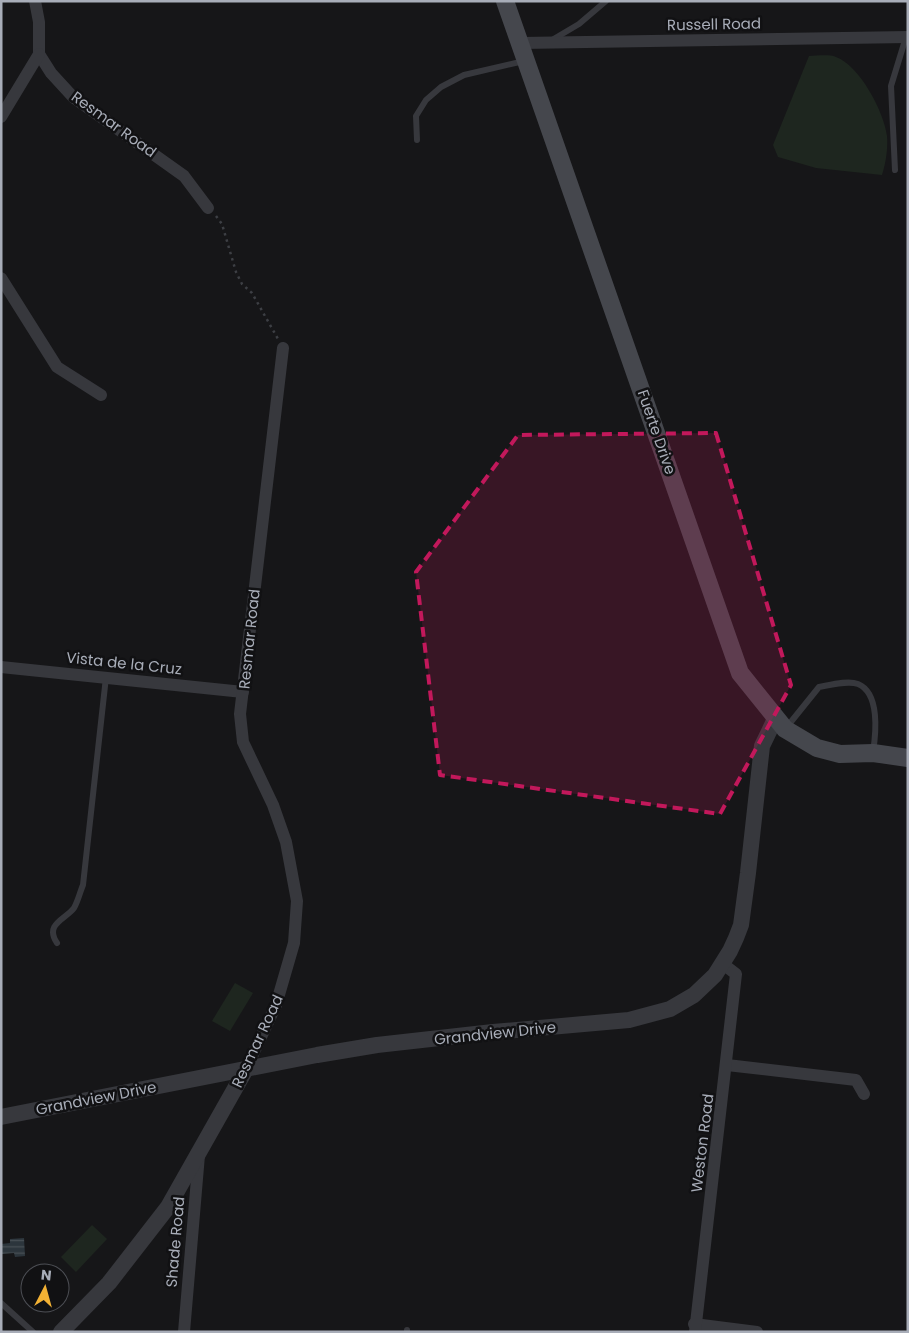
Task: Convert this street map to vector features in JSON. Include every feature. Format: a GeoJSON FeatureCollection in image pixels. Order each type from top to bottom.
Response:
{"type":"FeatureCollection","features":[{"type":"Feature","properties":{"kind":"main road","name":"Fuerte Drive"},"geometry":{"type":"LineString","coordinates":[[505,1],[522,43],[740,673],[780,724],[818,748],[840,754],[872,753],[908,758]]}},
{"type":"Feature","properties":{"kind":"street"},"geometry":{"type":"LineString","coordinates":[[1,117],[39,54],[39,22],[35,1]]}},
{"type":"Feature","properties":{"kind":"street","name":"Russell Road"},"geometry":{"type":"LineString","coordinates":[[522,43],[907,37]]}},
{"type":"Feature","properties":{"kind":"street","name":"Resmar Road"},"geometry":{"type":"LineString","coordinates":[[39,54],[50,73],[73,97],[184,176],[208,208]]}},
{"type":"Feature","properties":{"kind":"street"},"geometry":{"type":"LineString","coordinates":[[1,278],[57,367],[101,395]]}},
{"type":"Feature","properties":{"kind":"street","name":"Resmar Road"},"geometry":{"type":"LineString","coordinates":[[60,1332],[109,1283],[168,1208],[246,1069],[276,1005],[294,943],[297,902],[286,842],[273,805],[243,742],[240,714],[283,348]]}},
{"type":"Feature","properties":{"kind":"street","name":"Vista de la Cruz"},"geometry":{"type":"LineString","coordinates":[[1,667],[243,692]]}},
{"type":"Feature","properties":{"kind":"street","name":"Grandview Drive"},"geometry":{"type":"LineString","coordinates":[[1,1117],[377,1045],[643,1018],[683,1003],[705,985],[723,964],[740,925],[748,873],[762,746],[780,724]]}},
{"type":"Feature","properties":{"kind":"street","name":"Weston Road"},"geometry":{"type":"LineString","coordinates":[[695,1328],[727,1065],[736,974],[723,964]]}},
{"type":"Feature","properties":{"kind":"street"},"geometry":{"type":"LineString","coordinates":[[727,1065],[856,1080],[864,1094]]}},
{"type":"Feature","properties":{"kind":"street","name":"Shade Road"},"geometry":{"type":"LineString","coordinates":[[184,1332],[199,1155]]}},
{"type":"Feature","properties":{"kind":"street"},"geometry":{"type":"LineString","coordinates":[[695,1328],[757,1332]]}},
{"type":"Feature","properties":{"kind":"lane"},"geometry":{"type":"LineString","coordinates":[[547,43],[579,24],[606,1]]}},
{"type":"Feature","properties":{"kind":"lane"},"geometry":{"type":"LineString","coordinates":[[895,170],[891,86],[907,37]]}},
{"type":"Feature","properties":{"kind":"lane"},"geometry":{"type":"LineString","coordinates":[[417,140],[416,116],[426,100],[441,87],[464,75],[527,60]]}},
{"type":"Feature","properties":{"kind":"lane"},"geometry":{"type":"LineString","coordinates":[[57,943],[54,938],[53,929],[57,921],[73,909],[83,885],[106,677]]}},
{"type":"Feature","properties":{"kind":"lane"},"geometry":{"type":"LineString","coordinates":[[780,724],[819,688],[856,684],[866,690],[874,707],[876,738],[872,753]]}},
{"type":"Feature","properties":{"kind":"lane"},"geometry":{"type":"LineString","coordinates":[[1,1303],[33,1332]]}},
{"type":"Feature","properties":{"kind":"path"},"geometry":{"type":"LineString","coordinates":[[208,208],[222,224],[236,272],[242,284],[252,293],[283,348]]}},
{"type":"Feature","properties":{"kind":"highlighted area"},"geometry":{"type":"Polygon","coordinates":[[[716,433],[791,685],[720,814],[440,775],[416,572],[518,435],[716,433]]]}},
{"type":"Feature","properties":{"kind":"shaded area"},"geometry":{"type":"Polygon","coordinates":[[[809,56],[833,56],[845,62],[854,70],[869,91],[881,115],[887,136],[885,165],[882,175],[816,168],[778,157],[773,145],[809,56]]]}},
{"type":"Feature","properties":{"kind":"shaded area"},"geometry":{"type":"Polygon","coordinates":[[[235,983],[253,993],[230,1031],[212,1021],[235,983]]]}},
{"type":"Feature","properties":{"kind":"shaded area"},"geometry":{"type":"Polygon","coordinates":[[[92,1225],[107,1239],[76,1272],[70,1266],[70,1263],[67,1263],[61,1257],[92,1225]]]}},
{"type":"Feature","properties":{"kind":"shaded area"},"geometry":{"type":"Polygon","coordinates":[[[24,1238],[25,1256],[15,1257],[14,1253],[2,1254],[1,1244],[10,1243],[10,1239],[24,1238]]]}}]}
